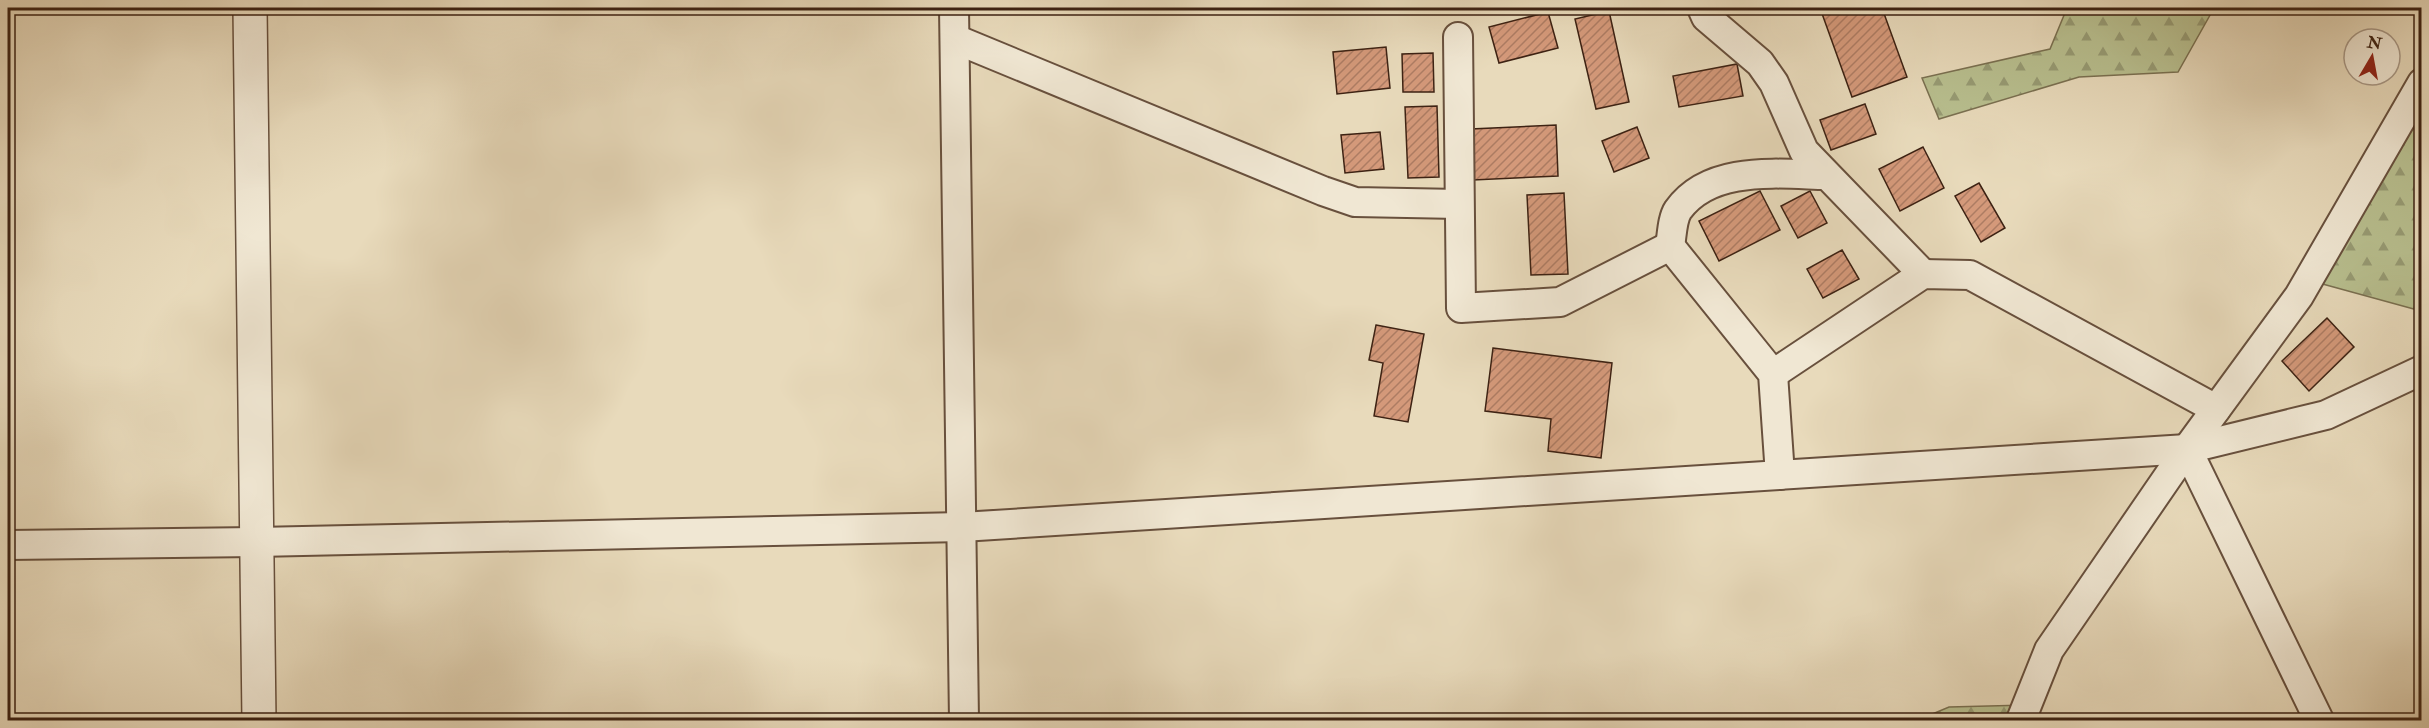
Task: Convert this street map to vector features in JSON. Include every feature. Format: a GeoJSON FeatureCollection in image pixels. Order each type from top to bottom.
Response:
{"type":"FeatureCollection","features":[{"type":"Feature","properties":{"kind":"street"},"geometry":{"type":"LineString","coordinates":[[250,8],[259,720]]}},
{"type":"Feature","properties":{"kind":"street"},"geometry":{"type":"LineString","coordinates":[[954,8],[964,720]]}},
{"type":"Feature","properties":{"kind":"street"},"geometry":{"type":"LineString","coordinates":[[1702,8],[1706,17],[1760,63],[1774,83],[1804,151],[1923,274]]}},
{"type":"Feature","properties":{"kind":"street"},"geometry":{"type":"LineString","coordinates":[[1458,37],[1461,308],[1560,302],[1670,246]]}},
{"type":"Feature","properties":{"kind":"street"},"geometry":{"type":"LineString","coordinates":[[955,39],[1323,191],[1355,202],[1459,204]]}},
{"type":"Feature","properties":{"kind":"street"},"geometry":{"type":"LineString","coordinates":[[2021,720],[2049,650],[2187,449],[2299,296],[2421,83]]}},
{"type":"Feature","properties":{"kind":"street"},"geometry":{"type":"LineString","coordinates":[[1670,246],[1677,212],[1695,192],[1733,177],[1764,174],[1826,175]]}},
{"type":"Feature","properties":{"kind":"street"},"geometry":{"type":"LineString","coordinates":[[1670,246],[1773,374],[1780,475]]}},
{"type":"Feature","properties":{"kind":"street"},"geometry":{"type":"LineString","coordinates":[[1773,374],[1923,274],[1970,274],[2216,409]]}},
{"type":"Feature","properties":{"kind":"street"},"geometry":{"type":"LineString","coordinates":[[8,545],[257,542],[962,526],[2187,449],[2326,415],[2421,370]]}},
{"type":"Feature","properties":{"kind":"street"},"geometry":{"type":"LineString","coordinates":[[2187,449],[2319,720]]}},
{"type":"Feature","properties":{"kind":"green space"},"geometry":{"type":"Polygon","coordinates":[[[2067,8],[2214,8],[2178,72],[2079,77],[1939,119],[1922,78],[2050,49],[2067,8]]]}},
{"type":"Feature","properties":{"kind":"green space"},"geometry":{"type":"Polygon","coordinates":[[[2421,95],[2421,311],[2308,280],[2421,95]]]}},
{"type":"Feature","properties":{"kind":"green space"},"geometry":{"type":"Polygon","coordinates":[[[2027,705],[2016,720],[1918,720],[1949,707],[2027,705]]]}},
{"type":"Feature","properties":{"kind":"building"},"geometry":{"type":"Polygon","coordinates":[[[1820,8],[1882,8],[1907,77],[1852,97],[1820,8]]]}},
{"type":"Feature","properties":{"kind":"building"},"geometry":{"type":"Polygon","coordinates":[[[1609,11],[1629,102],[1596,109],[1575,19],[1609,11]]]}},
{"type":"Feature","properties":{"kind":"building"},"geometry":{"type":"Polygon","coordinates":[[[1548,12],[1558,48],[1499,63],[1489,27],[1548,12]]]}},
{"type":"Feature","properties":{"kind":"building"},"geometry":{"type":"Polygon","coordinates":[[[1386,47],[1390,88],[1337,94],[1333,52],[1386,47]]]}},
{"type":"Feature","properties":{"kind":"building"},"geometry":{"type":"Polygon","coordinates":[[[1433,53],[1434,92],[1403,92],[1402,54],[1433,53]]]}},
{"type":"Feature","properties":{"kind":"building"},"geometry":{"type":"Polygon","coordinates":[[[1737,64],[1743,96],[1679,107],[1673,76],[1737,64]]]}},
{"type":"Feature","properties":{"kind":"building"},"geometry":{"type":"Polygon","coordinates":[[[1865,104],[1876,134],[1831,150],[1820,120],[1865,104]]]}},
{"type":"Feature","properties":{"kind":"building"},"geometry":{"type":"Polygon","coordinates":[[[1437,106],[1439,177],[1408,178],[1405,107],[1437,106]]]}},
{"type":"Feature","properties":{"kind":"building"},"geometry":{"type":"Polygon","coordinates":[[[1556,125],[1558,176],[1473,180],[1471,129],[1556,125]]]}},
{"type":"Feature","properties":{"kind":"building"},"geometry":{"type":"Polygon","coordinates":[[[1637,127],[1649,158],[1614,172],[1602,141],[1637,127]]]}},
{"type":"Feature","properties":{"kind":"building"},"geometry":{"type":"Polygon","coordinates":[[[1380,132],[1384,169],[1345,173],[1341,135],[1380,132]]]}},
{"type":"Feature","properties":{"kind":"building"},"geometry":{"type":"Polygon","coordinates":[[[1923,147],[1944,188],[1900,211],[1879,169],[1923,147]]]}},
{"type":"Feature","properties":{"kind":"building"},"geometry":{"type":"Polygon","coordinates":[[[1979,183],[2005,228],[1981,242],[1955,196],[1979,183]]]}},
{"type":"Feature","properties":{"kind":"building"},"geometry":{"type":"Polygon","coordinates":[[[1760,191],[1780,230],[1719,261],[1699,221],[1760,191]]]}},
{"type":"Feature","properties":{"kind":"building"},"geometry":{"type":"Polygon","coordinates":[[[1810,191],[1827,223],[1798,238],[1781,206],[1810,191]]]}},
{"type":"Feature","properties":{"kind":"building"},"geometry":{"type":"Polygon","coordinates":[[[1564,193],[1568,274],[1531,275],[1527,195],[1564,193]]]}},
{"type":"Feature","properties":{"kind":"building"},"geometry":{"type":"Polygon","coordinates":[[[1842,250],[1859,279],[1823,298],[1807,269],[1842,250]]]}},
{"type":"Feature","properties":{"kind":"building"},"geometry":{"type":"Polygon","coordinates":[[[2327,318],[2354,347],[2309,391],[2282,361],[2327,318]]]}},
{"type":"Feature","properties":{"kind":"building"},"geometry":{"type":"Polygon","coordinates":[[[1376,325],[1424,334],[1408,422],[1374,416],[1383,363],[1369,360],[1376,325]]]}},
{"type":"Feature","properties":{"kind":"building"},"geometry":{"type":"Polygon","coordinates":[[[1493,348],[1612,363],[1601,458],[1548,451],[1551,419],[1485,411],[1493,348]]]}}]}
